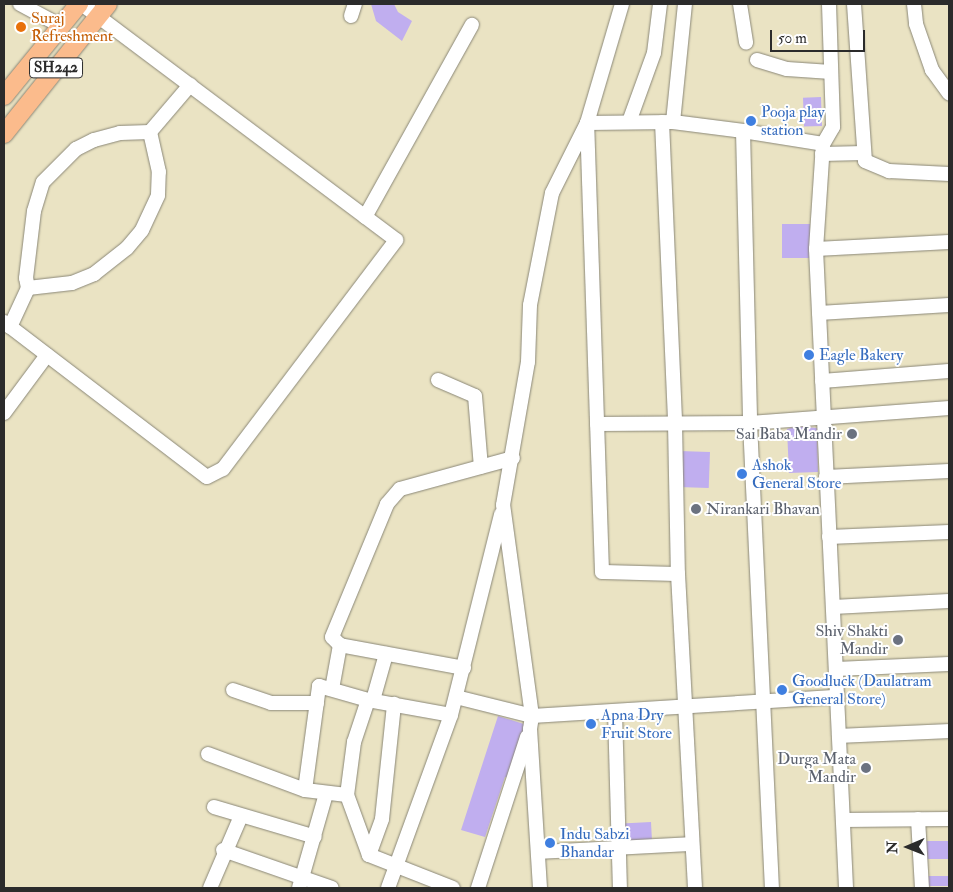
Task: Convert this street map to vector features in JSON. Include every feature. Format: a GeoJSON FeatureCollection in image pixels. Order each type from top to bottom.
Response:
{"type":"FeatureCollection","features":[{"type":"Feature","properties":{"kind":"main road","name":"SH242"},"geometry":{"type":"LineString","coordinates":[[4,96],[81,4]]}},
{"type":"Feature","properties":{"kind":"main road","name":"SH242"},"geometry":{"type":"LineString","coordinates":[[4,134],[103,10]]}},
{"type":"Feature","properties":{"kind":"street"},"geometry":{"type":"LineString","coordinates":[[21,4],[61,26]]}},
{"type":"Feature","properties":{"kind":"street"},"geometry":{"type":"LineString","coordinates":[[81,4],[103,10],[190,85],[396,240],[223,469],[206,477],[7,324],[28,288],[26,278],[34,211],[43,182],[76,149],[94,140],[120,133],[150,132],[190,85]]}},
{"type":"Feature","properties":{"kind":"street"},"geometry":{"type":"LineString","coordinates":[[388,888],[451,715],[464,668],[513,458],[528,362],[530,305],[552,193],[588,123],[622,4]]}},
{"type":"Feature","properties":{"kind":"street"},"geometry":{"type":"LineString","coordinates":[[629,122],[638,89],[654,53],[660,4]]}},
{"type":"Feature","properties":{"kind":"street"},"geometry":{"type":"LineString","coordinates":[[685,4],[668,122],[678,574],[687,704],[695,888]]}},
{"type":"Feature","properties":{"kind":"street"},"geometry":{"type":"LineString","coordinates":[[740,4],[746,43]]}},
{"type":"Feature","properties":{"kind":"street"},"geometry":{"type":"LineString","coordinates":[[828,4],[833,127],[822,149],[816,249],[822,419],[846,888]]}},
{"type":"Feature","properties":{"kind":"street"},"geometry":{"type":"LineString","coordinates":[[854,4],[865,161],[889,171],[949,174]]}},
{"type":"Feature","properties":{"kind":"street"},"geometry":{"type":"LineString","coordinates":[[914,4],[916,24],[932,70],[949,93]]}},
{"type":"Feature","properties":{"kind":"street"},"geometry":{"type":"LineString","coordinates":[[365,217],[472,25]]}},
{"type":"Feature","properties":{"kind":"street"},"geometry":{"type":"LineString","coordinates":[[757,60],[787,69],[831,72]]}},
{"type":"Feature","properties":{"kind":"street"},"geometry":{"type":"LineString","coordinates":[[588,123],[668,122],[743,130],[822,149],[864,154]]}},
{"type":"Feature","properties":{"kind":"street"},"geometry":{"type":"LineString","coordinates":[[588,123],[602,572],[678,574]]}},
{"type":"Feature","properties":{"kind":"street"},"geometry":{"type":"LineString","coordinates":[[743,130],[750,423],[772,888]]}},
{"type":"Feature","properties":{"kind":"street"},"geometry":{"type":"LineString","coordinates":[[28,288],[72,283],[94,274],[116,258],[142,230],[158,195],[159,172],[150,132]]}},
{"type":"Feature","properties":{"kind":"street"},"geometry":{"type":"LineString","coordinates":[[816,249],[949,242]]}},
{"type":"Feature","properties":{"kind":"street"},"geometry":{"type":"LineString","coordinates":[[819,313],[949,305]]}},
{"type":"Feature","properties":{"kind":"street"},"geometry":{"type":"LineString","coordinates":[[4,413],[47,355]]}},
{"type":"Feature","properties":{"kind":"street"},"geometry":{"type":"LineString","coordinates":[[822,381],[949,371]]}},
{"type":"Feature","properties":{"kind":"street"},"geometry":{"type":"LineString","coordinates":[[438,380],[475,396],[481,467]]}},
{"type":"Feature","properties":{"kind":"street"},"geometry":{"type":"LineString","coordinates":[[597,424],[750,423],[949,408]]}},
{"type":"Feature","properties":{"kind":"street"},"geometry":{"type":"LineString","coordinates":[[464,668],[340,645],[332,637],[387,504],[400,489],[513,458]]}},
{"type":"Feature","properties":{"kind":"street"},"geometry":{"type":"LineString","coordinates":[[826,477],[949,471]]}},
{"type":"Feature","properties":{"kind":"street"},"geometry":{"type":"LineString","coordinates":[[502,505],[531,722],[540,888]]}},
{"type":"Feature","properties":{"kind":"street"},"geometry":{"type":"LineString","coordinates":[[829,537],[949,532]]}},
{"type":"Feature","properties":{"kind":"street"},"geometry":{"type":"LineString","coordinates":[[832,607],[949,602]]}},
{"type":"Feature","properties":{"kind":"street"},"geometry":{"type":"LineString","coordinates":[[332,689],[340,645]]}},
{"type":"Feature","properties":{"kind":"street"},"geometry":{"type":"LineString","coordinates":[[386,654],[354,742],[347,795],[369,855],[395,867],[453,888]]}},
{"type":"Feature","properties":{"kind":"street"},"geometry":{"type":"LineString","coordinates":[[836,669],[949,664]]}},
{"type":"Feature","properties":{"kind":"street"},"geometry":{"type":"LineString","coordinates":[[305,790],[319,686],[370,700],[451,715]]}},
{"type":"Feature","properties":{"kind":"street"},"geometry":{"type":"LineString","coordinates":[[233,690],[271,703],[317,703]]}},
{"type":"Feature","properties":{"kind":"street"},"geometry":{"type":"LineString","coordinates":[[456,697],[531,722],[687,704],[764,702],[837,697]]}},
{"type":"Feature","properties":{"kind":"street"},"geometry":{"type":"LineString","coordinates":[[369,855],[382,818],[394,704]]}},
{"type":"Feature","properties":{"kind":"street"},"geometry":{"type":"LineString","coordinates":[[614,712],[620,888]]}},
{"type":"Feature","properties":{"kind":"street"},"geometry":{"type":"LineString","coordinates":[[478,888],[531,722]]}},
{"type":"Feature","properties":{"kind":"street"},"geometry":{"type":"LineString","coordinates":[[839,736],[949,731]]}},
{"type":"Feature","properties":{"kind":"street"},"geometry":{"type":"LineString","coordinates":[[208,754],[305,790],[347,795]]}},
{"type":"Feature","properties":{"kind":"street"},"geometry":{"type":"LineString","coordinates":[[301,883],[326,794]]}},
{"type":"Feature","properties":{"kind":"street"},"geometry":{"type":"LineString","coordinates":[[214,807],[315,838]]}},
{"type":"Feature","properties":{"kind":"street"},"geometry":{"type":"LineString","coordinates":[[210,888],[223,850],[241,816]]}},
{"type":"Feature","properties":{"kind":"street"},"geometry":{"type":"LineString","coordinates":[[918,819],[922,888]]}},
{"type":"Feature","properties":{"kind":"street"},"geometry":{"type":"LineString","coordinates":[[843,820],[949,819]]}},
{"type":"Feature","properties":{"kind":"street"},"geometry":{"type":"LineString","coordinates":[[539,852],[692,844]]}},
{"type":"Feature","properties":{"kind":"street"},"geometry":{"type":"LineString","coordinates":[[223,850],[301,883],[332,888]]}},
{"type":"Feature","properties":{"kind":"building"},"geometry":{"type":"Polygon","coordinates":[[[371,4],[394,4],[398,12],[412,21],[402,41],[376,21],[371,4]]]}},
{"type":"Feature","properties":{"kind":"building"},"geometry":{"type":"Polygon","coordinates":[[[821,97],[822,126],[804,127],[803,98],[821,97]]]}},
{"type":"Feature","properties":{"kind":"building"},"geometry":{"type":"Polygon","coordinates":[[[782,224],[810,224],[810,258],[782,258],[782,224]]]}},
{"type":"Feature","properties":{"kind":"building"},"geometry":{"type":"Polygon","coordinates":[[[796,426],[817,428],[818,472],[789,473],[787,429],[796,426]]]}},
{"type":"Feature","properties":{"kind":"building"},"geometry":{"type":"Polygon","coordinates":[[[679,451],[710,452],[709,488],[678,487],[679,451]]]}},
{"type":"Feature","properties":{"kind":"building"},"geometry":{"type":"Polygon","coordinates":[[[498,716],[527,725],[511,778],[505,777],[485,837],[461,830],[498,716]]]}},
{"type":"Feature","properties":{"kind":"building"},"geometry":{"type":"Polygon","coordinates":[[[651,822],[652,842],[623,843],[622,824],[651,822]]]}},
{"type":"Feature","properties":{"kind":"building"},"geometry":{"type":"Polygon","coordinates":[[[923,841],[949,841],[949,859],[923,859],[923,841]]]}},
{"type":"Feature","properties":{"kind":"building"},"geometry":{"type":"Polygon","coordinates":[[[926,876],[949,876],[949,886],[926,886],[926,876]]]}},
{"type":"Feature","properties":{"kind":"place","name":"Suraj Refreshment"},"geometry":{"type":"Point","coordinates":[21,27]}},
{"type":"Feature","properties":{"kind":"place","name":"Pooja play station"},"geometry":{"type":"Point","coordinates":[751,121]}},
{"type":"Feature","properties":{"kind":"place","name":"Eagle Bakery"},"geometry":{"type":"Point","coordinates":[809,355]}},
{"type":"Feature","properties":{"kind":"place","name":"Sai Baba Mandir"},"geometry":{"type":"Point","coordinates":[852,434]}},
{"type":"Feature","properties":{"kind":"place","name":"Ashok General Store"},"geometry":{"type":"Point","coordinates":[742,474]}},
{"type":"Feature","properties":{"kind":"place","name":"Nirankari Bhavan"},"geometry":{"type":"Point","coordinates":[696,509]}},
{"type":"Feature","properties":{"kind":"place","name":"Shiv Shakti Mandir"},"geometry":{"type":"Point","coordinates":[898,640]}},
{"type":"Feature","properties":{"kind":"place","name":"Goodluck (Daulatram General Store)"},"geometry":{"type":"Point","coordinates":[782,690]}},
{"type":"Feature","properties":{"kind":"place","name":"Apna Dry Fruit Store"},"geometry":{"type":"Point","coordinates":[591,724]}},
{"type":"Feature","properties":{"kind":"place","name":"Durga Mata Mandir"},"geometry":{"type":"Point","coordinates":[866,768]}},
{"type":"Feature","properties":{"kind":"place","name":"Indu Sabzi Bhandar"},"geometry":{"type":"Point","coordinates":[550,843]}}]}
